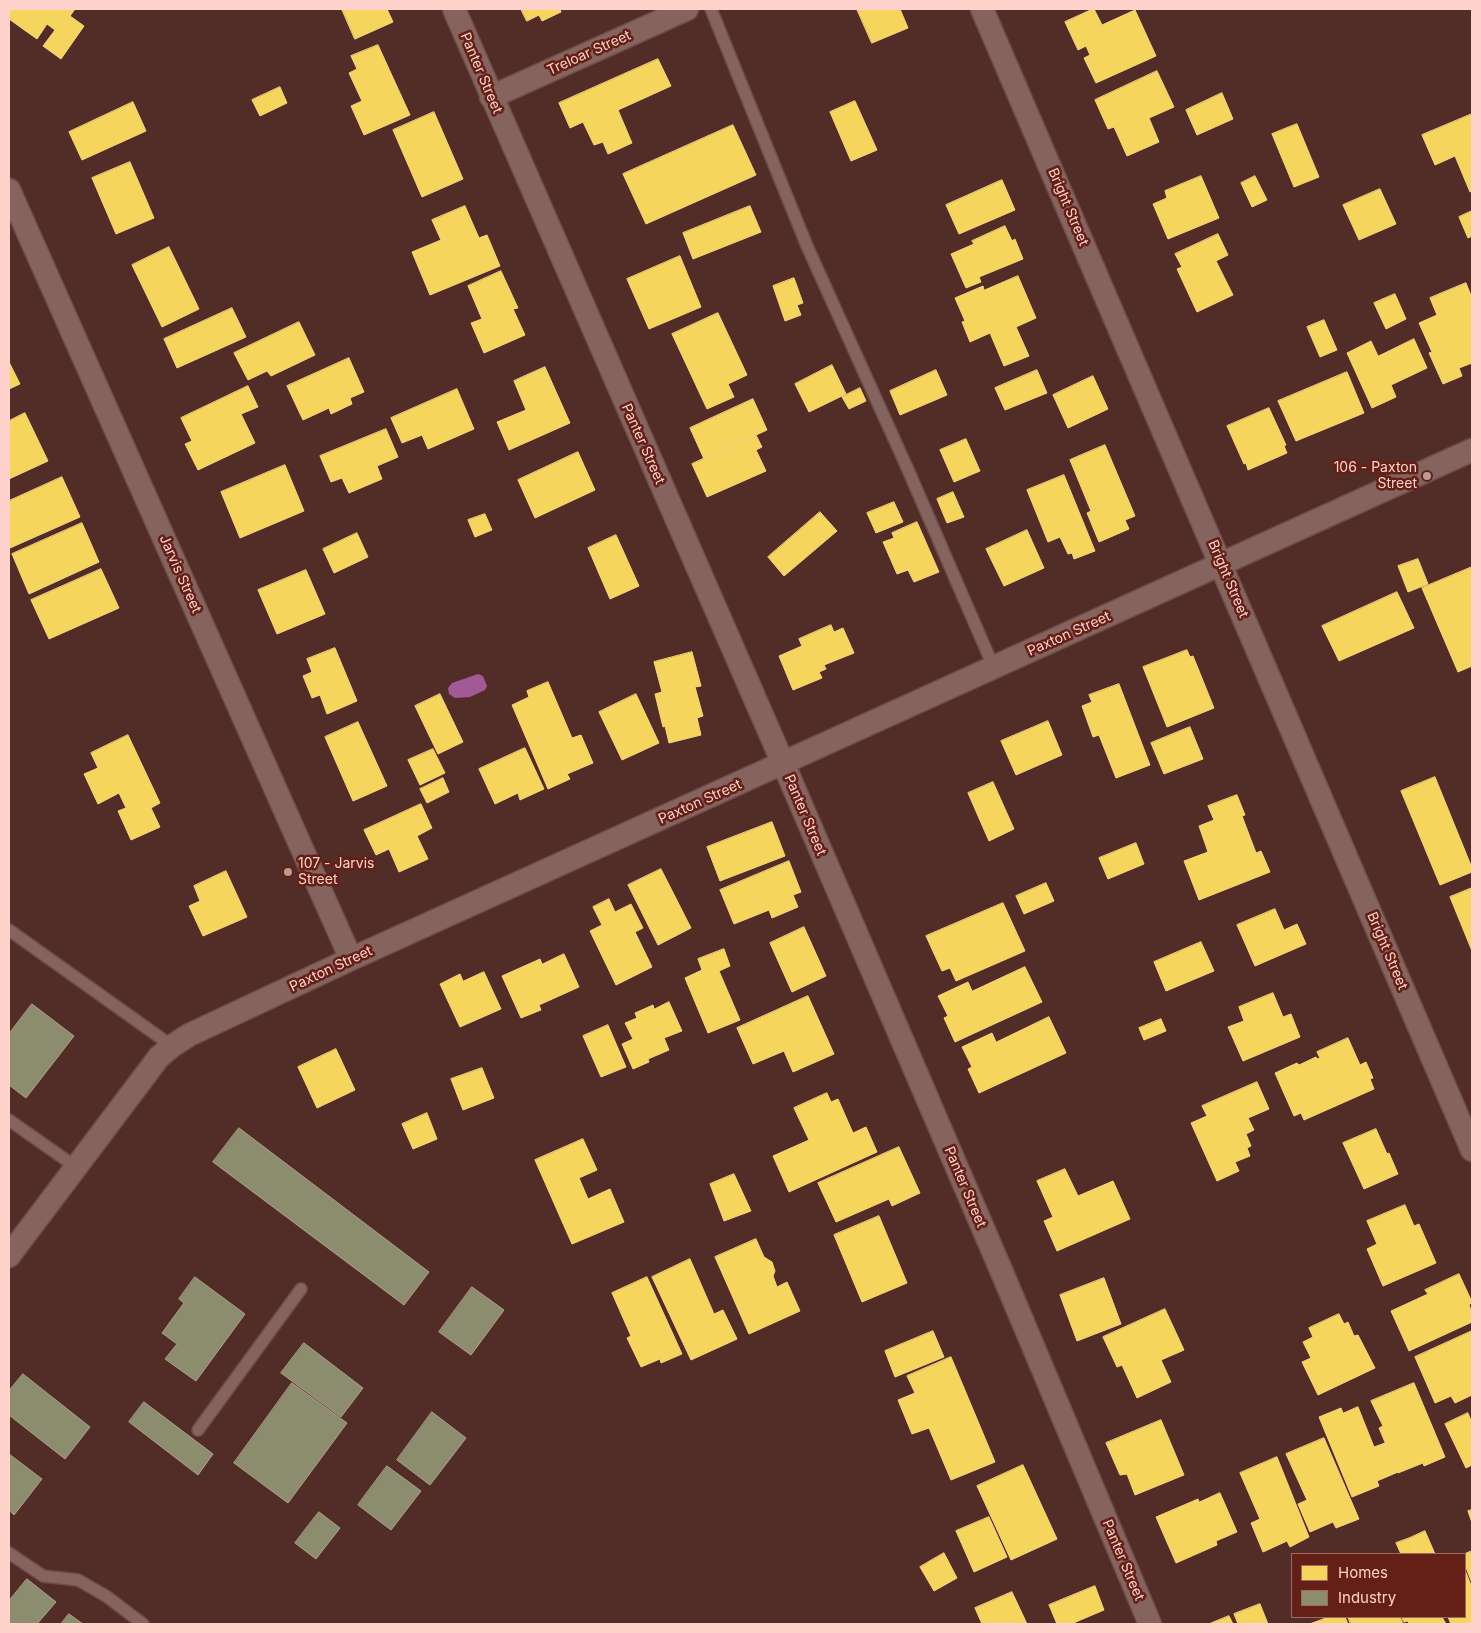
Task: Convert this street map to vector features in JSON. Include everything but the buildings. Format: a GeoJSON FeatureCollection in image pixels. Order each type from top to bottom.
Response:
{"type":"FeatureCollection","features":[{"type":"Feature","properties":{"kind":"street","name":"Panter Street"},"geometry":{"type":"LineString","coordinates":[[454,9],[783,764],[1001,1270],[1150,1624]]}},
{"type":"Feature","properties":{"kind":"street","name":"Treloar Street"},"geometry":{"type":"LineString","coordinates":[[491,97],[687,9]]}},
{"type":"Feature","properties":{"kind":"street","name":"Bright Street"},"geometry":{"type":"LineString","coordinates":[[982,9],[1472,1150]]}},
{"type":"Feature","properties":{"kind":"street","name":"Jarvis Street"},"geometry":{"type":"LineString","coordinates":[[9,190],[351,959]]}},
{"type":"Feature","properties":{"kind":"street","name":"Paxton Street"},"geometry":{"type":"LineString","coordinates":[[9,1256],[159,1058],[172,1046],[189,1035],[351,959],[1472,450]]}},
{"type":"Feature","properties":{"kind":"lane"},"geometry":{"type":"LineString","coordinates":[[712,9],[807,246],[909,472],[994,668]]}},
{"type":"Feature","properties":{"kind":"lane"},"geometry":{"type":"LineString","coordinates":[[9,930],[172,1046]]}},
{"type":"Feature","properties":{"kind":"lane"},"geometry":{"type":"LineString","coordinates":[[9,1120],[76,1167]]}},
{"type":"Feature","properties":{"kind":"lane"},"geometry":{"type":"LineString","coordinates":[[198,1430],[301,1289]]}},
{"type":"Feature","properties":{"kind":"lane"},"geometry":{"type":"LineString","coordinates":[[9,1553],[43,1576],[78,1580],[106,1596],[143,1624]]}},
{"type":"Feature","properties":{"kind":"shaded area"},"geometry":{"type":"Polygon","coordinates":[[[478,674],[483,676],[487,686],[485,690],[470,697],[455,698],[449,694],[448,688],[452,683],[478,674]]]}},
{"type":"Feature","properties":{"kind":"place","name":"106 - Paxton Street"},"geometry":{"type":"Point","coordinates":[1427,476]}},
{"type":"Feature","properties":{"kind":"place","name":"107 - Jarvis Street"},"geometry":{"type":"Point","coordinates":[288,872]}}]}
